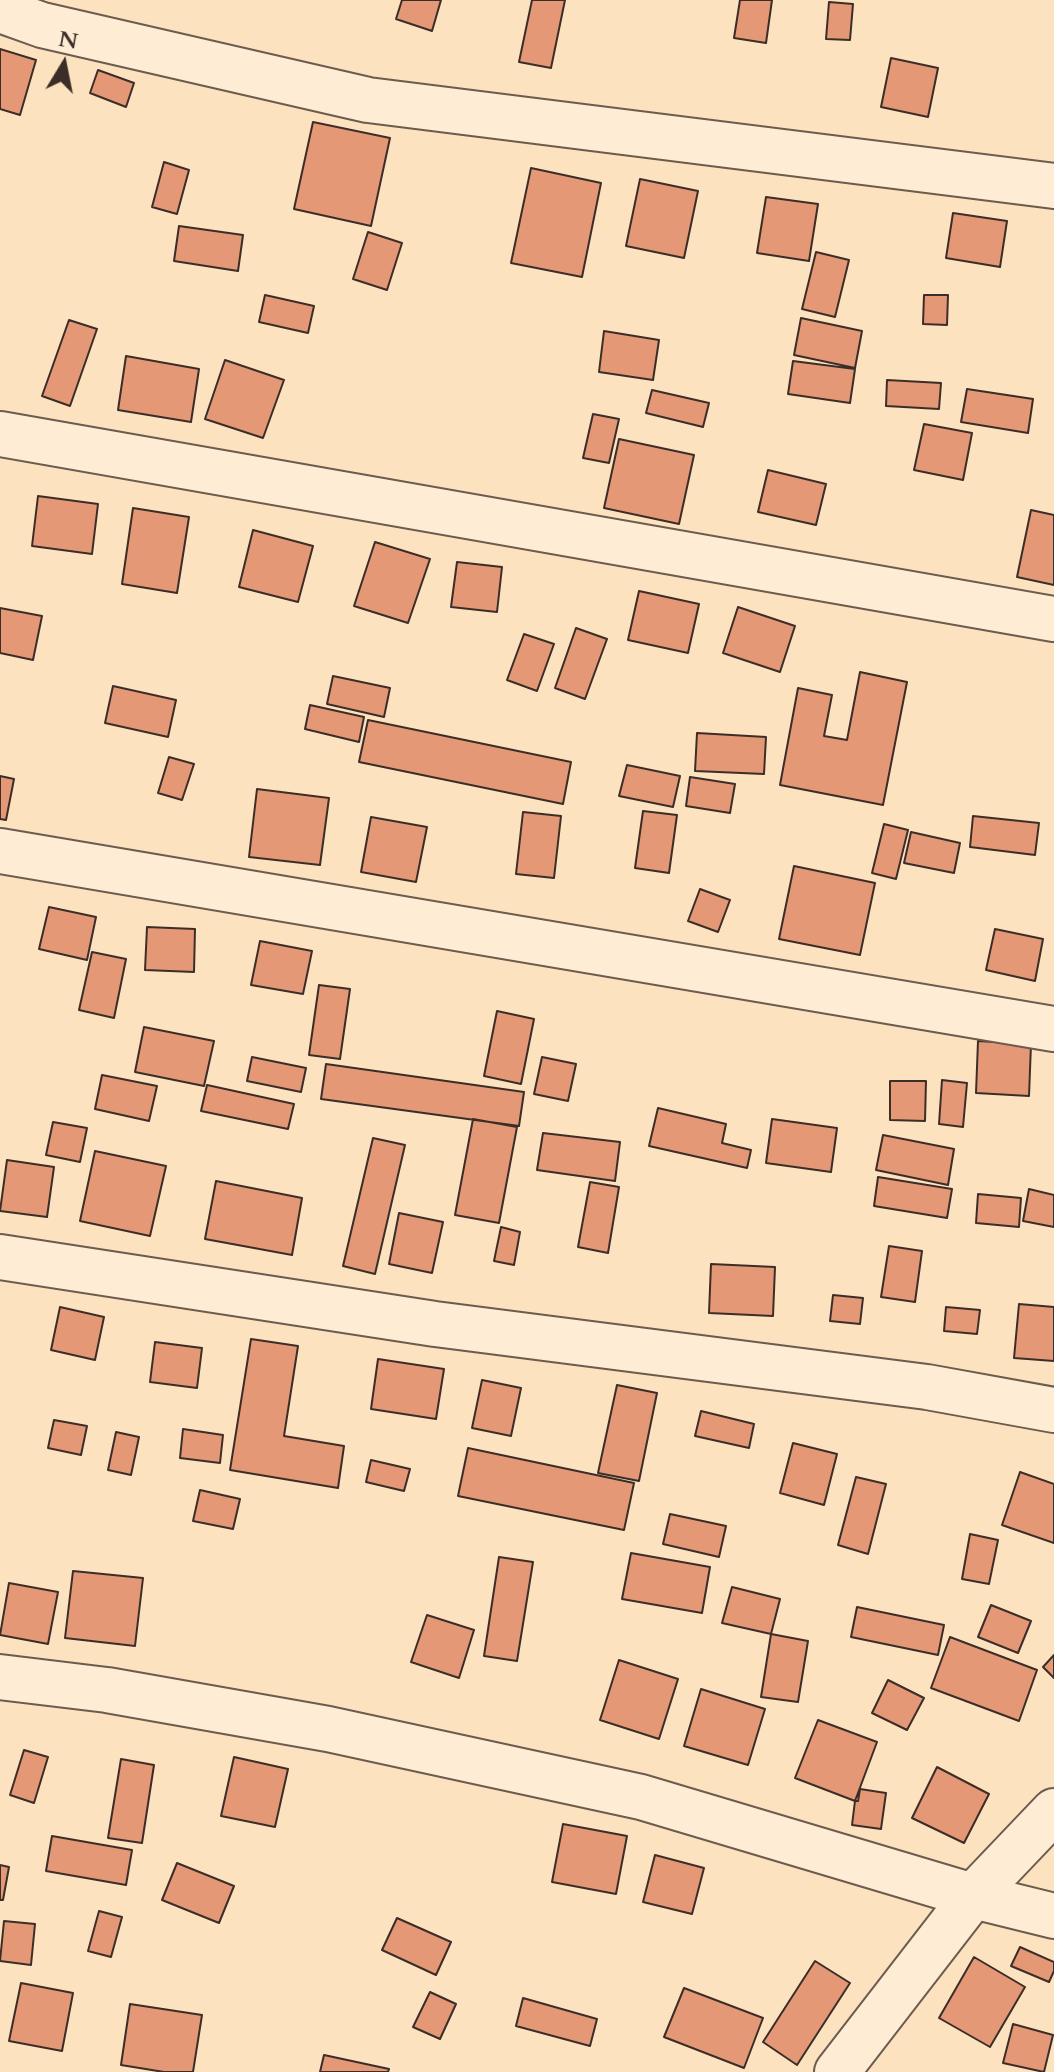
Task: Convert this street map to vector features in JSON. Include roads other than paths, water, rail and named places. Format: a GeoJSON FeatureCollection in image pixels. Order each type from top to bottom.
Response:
{"type":"FeatureCollection","features":[{"type":"Feature","properties":{"kind":"street"},"geometry":{"type":"LineString","coordinates":[[0,10],[42,25],[368,100],[1054,186]]}},
{"type":"Feature","properties":{"kind":"street"},"geometry":{"type":"LineString","coordinates":[[0,434],[1054,619]]}},
{"type":"Feature","properties":{"kind":"street"},"geometry":{"type":"LineString","coordinates":[[0,851],[1054,1029]]}},
{"type":"Feature","properties":{"kind":"street"},"geometry":{"type":"LineString","coordinates":[[0,1257],[435,1324],[927,1387],[1054,1410]]}},
{"type":"Feature","properties":{"kind":"street"},"geometry":{"type":"LineString","coordinates":[[0,1677],[107,1690],[328,1729],[641,1797],[973,1896],[1054,1916]]}},
{"type":"Feature","properties":{"kind":"street"},"geometry":{"type":"LineString","coordinates":[[837,2072],[973,1896],[1054,1811]]}}]}
